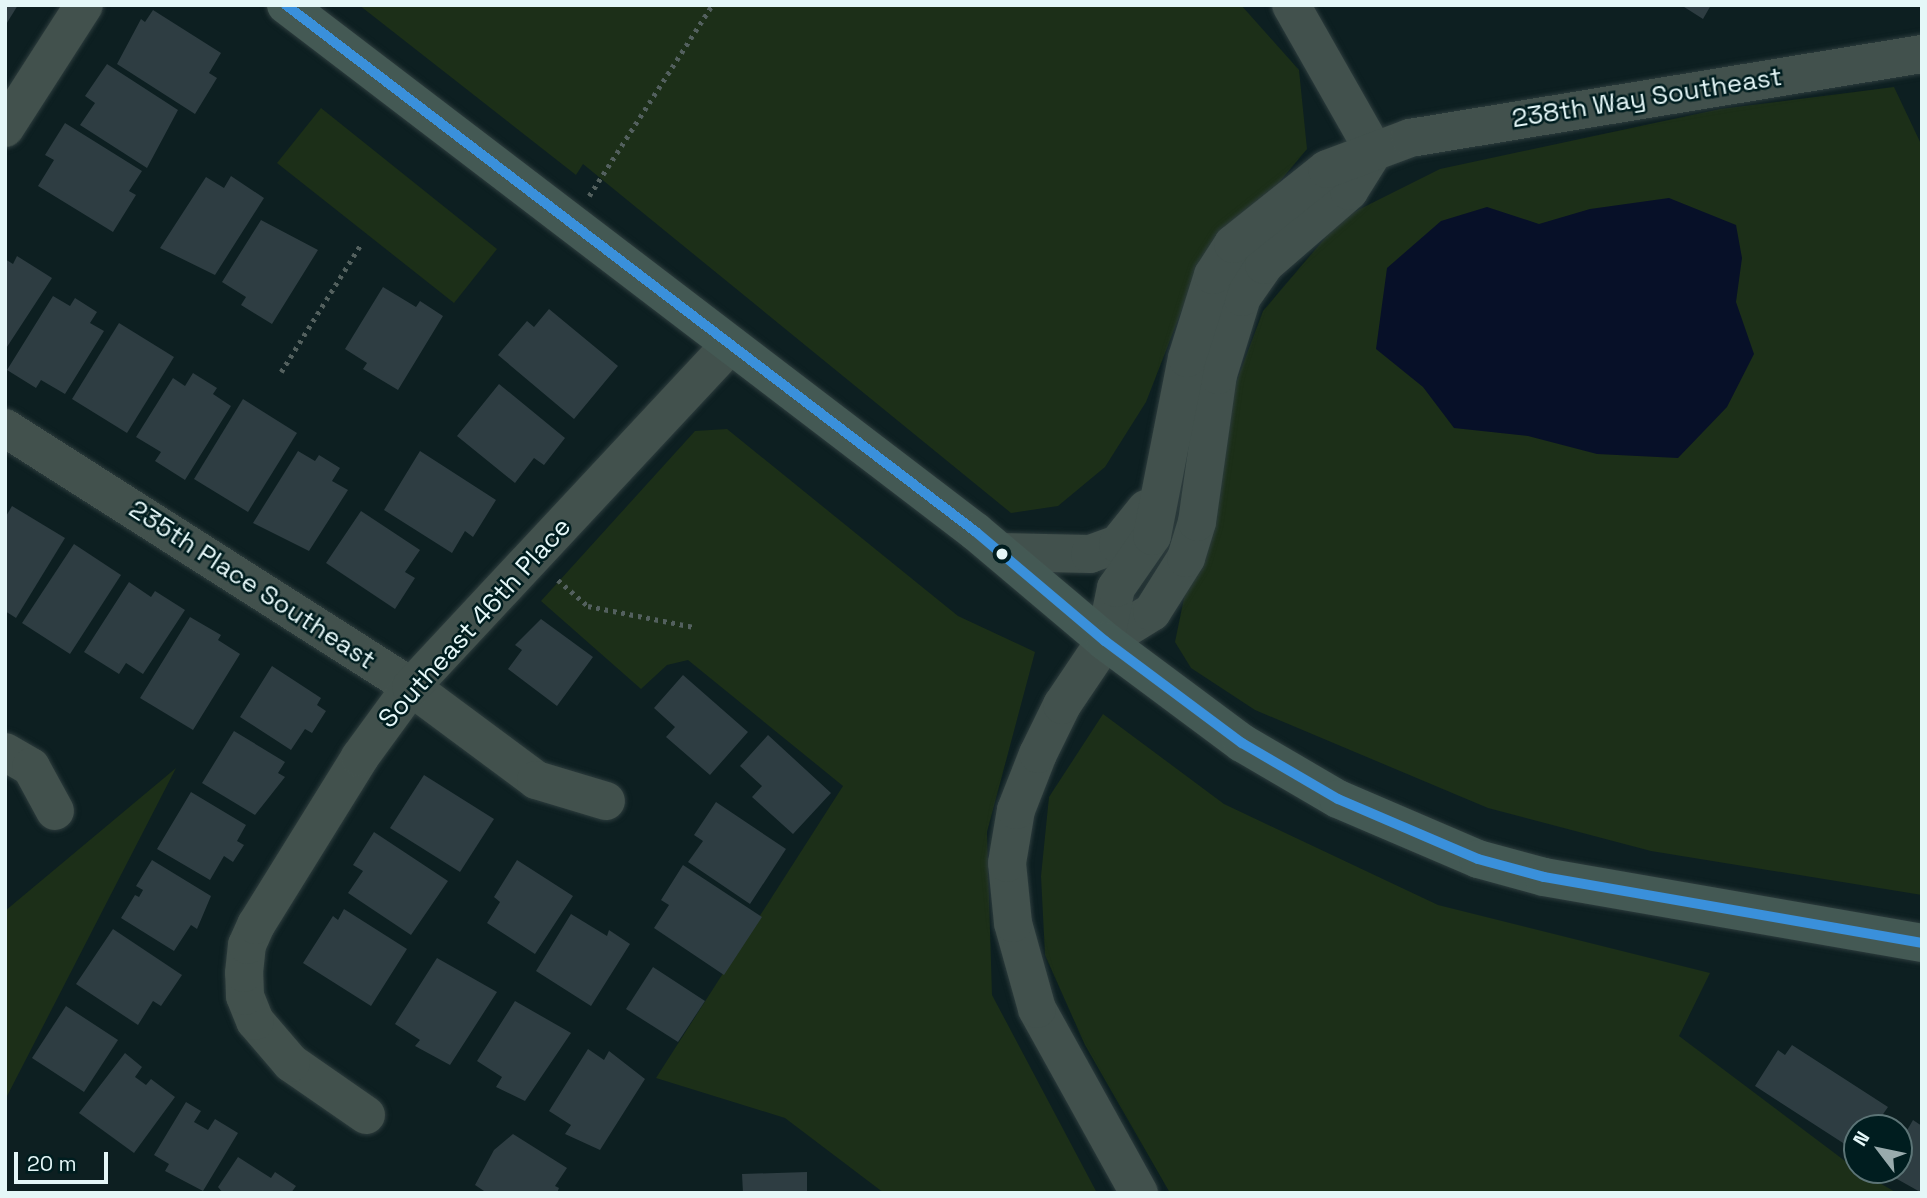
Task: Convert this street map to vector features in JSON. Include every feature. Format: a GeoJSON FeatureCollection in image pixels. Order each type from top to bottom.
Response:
{"type":"FeatureCollection","features":[{"type":"Feature","properties":{"kind":"main road"},"geometry":{"type":"LineString","coordinates":[[286,5],[1001,552],[1105,641],[1242,743],[1302,778],[1400,828],[1478,859],[1544,877],[1922,943]]}},
{"type":"Feature","properties":{"kind":"street"},"geometry":{"type":"LineString","coordinates":[[5,128],[84,5]]}},
{"type":"Feature","properties":{"kind":"street"},"geometry":{"type":"LineString","coordinates":[[1139,1193],[1037,1009],[1015,935],[1007,863],[1016,810],[1038,754],[1062,705],[1105,641],[1152,612],[1186,558],[1197,522],[1218,375],[1242,296],[1264,265],[1349,191],[1374,151],[1291,5]]}},
{"type":"Feature","properties":{"kind":"street","name":"238th Way Southeast"},"geometry":{"type":"LineString","coordinates":[[1105,641],[1116,588],[1152,536],[1187,358],[1213,275],[1234,244],[1327,169],[1374,151],[1465,128],[1922,54]]}},
{"type":"Feature","properties":{"kind":"street","name":"Southeast 46th Place"},"geometry":{"type":"LineString","coordinates":[[366,1115],[291,1063],[273,1047],[249,1009],[244,973],[247,945],[256,925],[360,757],[411,687],[730,345]]}},
{"type":"Feature","properties":{"kind":"street","name":"235th Place Southeast"},"geometry":{"type":"LineString","coordinates":[[5,428],[411,687],[536,780],[606,801]]}},
{"type":"Feature","properties":{"kind":"street","name":"238th Way Southeast"},"geometry":{"type":"LineString","coordinates":[[1001,552],[1090,554],[1118,544],[1141,520],[1168,463]]}},
{"type":"Feature","properties":{"kind":"street"},"geometry":{"type":"LineString","coordinates":[[5,752],[31,767],[55,811]]}},
{"type":"Feature","properties":{"kind":"path"},"geometry":{"type":"LineString","coordinates":[[571,223],[712,5]]}},
{"type":"Feature","properties":{"kind":"path"},"geometry":{"type":"LineString","coordinates":[[281,372],[361,244]]}},
{"type":"Feature","properties":{"kind":"path"},"geometry":{"type":"LineString","coordinates":[[531,556],[588,607],[694,627]]}},
{"type":"Feature","properties":{"kind":"green space"},"geometry":{"type":"Polygon","coordinates":[[[359,5],[1241,5],[1299,70],[1307,149],[1190,289],[1146,402],[1105,467],[1058,506],[1011,513],[583,164],[576,175],[359,5]]]}},
{"type":"Feature","properties":{"kind":"green space"},"geometry":{"type":"Polygon","coordinates":[[[1894,87],[1922,146],[1922,895],[1651,851],[1488,808],[1255,710],[1191,668],[1175,642],[1219,428],[1263,311],[1342,218],[1440,169],[1720,109],[1894,87]]]}},
{"type":"Feature","properties":{"kind":"green space"},"geometry":{"type":"Polygon","coordinates":[[[321,108],[497,249],[454,303],[277,163],[321,108]]]}},
{"type":"Feature","properties":{"kind":"green space"},"geometry":{"type":"Polygon","coordinates":[[[727,429],[958,616],[1035,652],[987,832],[992,995],[1097,1193],[884,1193],[785,1118],[656,1078],[843,786],[688,660],[667,665],[641,689],[541,601],[695,431],[727,429]]]}},
{"type":"Feature","properties":{"kind":"green space"},"geometry":{"type":"Polygon","coordinates":[[[1103,714],[1224,804],[1438,905],[1710,973],[1679,1036],[1843,1159],[1843,1184],[1881,1184],[1897,1193],[1170,1193],[1085,1045],[1045,955],[1041,876],[1049,797],[1103,714]]]}},
{"type":"Feature","properties":{"kind":"green space"},"geometry":{"type":"Polygon","coordinates":[[[176,768],[5,1100],[5,911],[176,768]]]}},
{"type":"Feature","properties":{"kind":"water"},"geometry":{"type":"Polygon","coordinates":[[[1669,198],[1736,225],[1742,258],[1736,302],[1754,354],[1727,407],[1678,458],[1597,454],[1528,436],[1454,428],[1423,387],[1376,349],[1387,268],[1441,221],[1487,207],[1539,224],[1590,209],[1669,198]]]}},
{"type":"Feature","properties":{"kind":"building"},"geometry":{"type":"Polygon","coordinates":[[[5,5],[18,5],[5,26],[5,5]]]}},
{"type":"Feature","properties":{"kind":"building"},"geometry":{"type":"Polygon","coordinates":[[[1681,5],[1711,5],[1703,19],[1681,5]]]}},
{"type":"Feature","properties":{"kind":"building"},"geometry":{"type":"Polygon","coordinates":[[[153,10],[221,53],[209,73],[217,78],[195,114],[117,64],[141,19],[145,22],[153,10]]]}},
{"type":"Feature","properties":{"kind":"building"},"geometry":{"type":"Polygon","coordinates":[[[107,64],[178,110],[147,168],[80,125],[95,103],[85,96],[107,64]]]}},
{"type":"Feature","properties":{"kind":"building"},"geometry":{"type":"Polygon","coordinates":[[[65,123],[142,171],[129,191],[136,195],[113,232],[38,186],[54,160],[45,155],[65,123]]]}},
{"type":"Feature","properties":{"kind":"building"},"geometry":{"type":"Polygon","coordinates":[[[231,176],[264,198],[215,275],[160,248],[206,177],[224,188],[231,176]]]}},
{"type":"Feature","properties":{"kind":"building"},"geometry":{"type":"Polygon","coordinates":[[[261,220],[318,250],[272,324],[241,305],[246,297],[222,282],[261,220]]]}},
{"type":"Feature","properties":{"kind":"building"},"geometry":{"type":"Polygon","coordinates":[[[17,256],[52,278],[5,350],[5,259],[13,264],[17,256]]]}},
{"type":"Feature","properties":{"kind":"building"},"geometry":{"type":"Polygon","coordinates":[[[383,287],[416,307],[420,301],[443,316],[398,390],[363,369],[367,363],[345,349],[383,287]]]}},
{"type":"Feature","properties":{"kind":"building"},"geometry":{"type":"Polygon","coordinates":[[[53,296],[70,306],[75,298],[97,312],[90,323],[104,331],[65,394],[41,380],[36,388],[7,370],[53,296]]]}},
{"type":"Feature","properties":{"kind":"building"},"geometry":{"type":"Polygon","coordinates":[[[549,309],[618,366],[574,419],[498,355],[527,321],[534,327],[549,309]]]}},
{"type":"Feature","properties":{"kind":"building"},"geometry":{"type":"Polygon","coordinates":[[[119,323],[174,357],[127,433],[72,399],[119,323]]]}},
{"type":"Feature","properties":{"kind":"building"},"geometry":{"type":"Polygon","coordinates":[[[193,373],[217,388],[213,394],[231,406],[185,480],[155,461],[161,452],[136,437],[173,378],[185,386],[193,373]]]}},
{"type":"Feature","properties":{"kind":"building"},"geometry":{"type":"Polygon","coordinates":[[[499,384],[565,438],[544,465],[534,458],[515,483],[457,436],[499,384]]]}},
{"type":"Feature","properties":{"kind":"building"},"geometry":{"type":"Polygon","coordinates":[[[243,399],[297,433],[248,512],[194,479],[243,399]]]}},
{"type":"Feature","properties":{"kind":"building"},"geometry":{"type":"Polygon","coordinates":[[[298,451],[315,461],[319,455],[340,468],[332,481],[348,490],[309,551],[253,523],[298,451]]]}},
{"type":"Feature","properties":{"kind":"building"},"geometry":{"type":"Polygon","coordinates":[[[420,451],[496,500],[473,537],[465,531],[452,553],[384,510],[420,451]]]}},
{"type":"Feature","properties":{"kind":"building"},"geometry":{"type":"Polygon","coordinates":[[[12,506],[65,538],[16,618],[5,611],[5,518],[12,506]]]}},
{"type":"Feature","properties":{"kind":"building"},"geometry":{"type":"Polygon","coordinates":[[[361,511],[420,550],[405,572],[415,578],[395,609],[326,563],[361,511]]]}},
{"type":"Feature","properties":{"kind":"building"},"geometry":{"type":"Polygon","coordinates":[[[74,544],[121,575],[70,654],[22,623],[74,544]]]}},
{"type":"Feature","properties":{"kind":"building"},"geometry":{"type":"Polygon","coordinates":[[[129,582],[151,597],[155,591],[185,610],[143,674],[126,663],[119,674],[84,652],[129,582]]]}},
{"type":"Feature","properties":{"kind":"building"},"geometry":{"type":"Polygon","coordinates":[[[190,617],[221,635],[218,640],[240,654],[193,730],[140,698],[190,617]]]}},
{"type":"Feature","properties":{"kind":"building"},"geometry":{"type":"Polygon","coordinates":[[[541,619],[593,657],[557,706],[508,669],[522,650],[515,645],[541,619]]]}},
{"type":"Feature","properties":{"kind":"building"},"geometry":{"type":"Polygon","coordinates":[[[272,666],[321,698],[317,705],[326,711],[312,733],[305,729],[291,750],[240,717],[272,666]]]}},
{"type":"Feature","properties":{"kind":"building"},"geometry":{"type":"Polygon","coordinates":[[[683,675],[748,732],[710,775],[666,737],[675,727],[654,708],[683,675]]]}},
{"type":"Feature","properties":{"kind":"building"},"geometry":{"type":"Polygon","coordinates":[[[234,731],[285,762],[278,773],[285,777],[255,815],[202,783],[234,731]]]}},
{"type":"Feature","properties":{"kind":"building"},"geometry":{"type":"Polygon","coordinates":[[[768,735],[831,793],[793,834],[752,797],[762,786],[740,766],[768,735]]]}},
{"type":"Feature","properties":{"kind":"building"},"geometry":{"type":"Polygon","coordinates":[[[424,775],[494,819],[460,872],[390,828],[424,775]]]}},
{"type":"Feature","properties":{"kind":"building"},"geometry":{"type":"Polygon","coordinates":[[[191,792],[246,825],[237,841],[244,845],[233,862],[224,856],[210,880],[157,849],[191,792]]]}},
{"type":"Feature","properties":{"kind":"building"},"geometry":{"type":"Polygon","coordinates":[[[716,802],[786,849],[750,904],[688,862],[703,841],[694,835],[716,802]]]}},
{"type":"Feature","properties":{"kind":"building"},"geometry":{"type":"Polygon","coordinates":[[[374,832],[448,881],[411,935],[348,893],[363,871],[353,865],[374,832]]]}},
{"type":"Feature","properties":{"kind":"building"},"geometry":{"type":"Polygon","coordinates":[[[152,860],[211,896],[197,929],[191,925],[174,951],[121,918],[135,895],[139,897],[143,890],[136,886],[152,860]]]}},
{"type":"Feature","properties":{"kind":"building"},"geometry":{"type":"Polygon","coordinates":[[[517,860],[573,896],[535,954],[487,923],[500,902],[494,897],[517,860]]]}},
{"type":"Feature","properties":{"kind":"building"},"geometry":{"type":"Polygon","coordinates":[[[683,865],[762,917],[724,975],[654,928],[669,905],[661,900],[683,865]]]}},
{"type":"Feature","properties":{"kind":"building"},"geometry":{"type":"Polygon","coordinates":[[[344,909],[407,949],[371,1006],[303,963],[333,916],[338,920],[344,909]]]}},
{"type":"Feature","properties":{"kind":"building"},"geometry":{"type":"Polygon","coordinates":[[[571,914],[607,936],[609,930],[630,944],[591,1006],[536,971],[571,914]]]}},
{"type":"Feature","properties":{"kind":"building"},"geometry":{"type":"Polygon","coordinates":[[[113,929],[182,975],[161,1006],[153,1001],[138,1025],[76,984],[113,929]]]}},
{"type":"Feature","properties":{"kind":"building"},"geometry":{"type":"Polygon","coordinates":[[[437,958],[497,992],[450,1065],[415,1046],[420,1040],[395,1024],[437,958]]]}},
{"type":"Feature","properties":{"kind":"building"},"geometry":{"type":"Polygon","coordinates":[[[653,967],[705,1001],[678,1042],[626,1009],[653,967]]]}},
{"type":"Feature","properties":{"kind":"building"},"geometry":{"type":"Polygon","coordinates":[[[515,1001],[571,1033],[525,1101],[496,1087],[502,1077],[477,1061],[515,1001]]]}},
{"type":"Feature","properties":{"kind":"building"},"geometry":{"type":"Polygon","coordinates":[[[66,1006],[118,1040],[84,1092],[32,1058],[66,1006]]]}},
{"type":"Feature","properties":{"kind":"building"},"geometry":{"type":"Polygon","coordinates":[[[1792,1045],[1888,1107],[1883,1114],[1843,1114],[1843,1143],[1755,1086],[1778,1050],[1785,1055],[1792,1045]]]}},
{"type":"Feature","properties":{"kind":"building"},"geometry":{"type":"Polygon","coordinates":[[[588,1049],[604,1060],[609,1051],[645,1079],[600,1150],[565,1134],[571,1125],[549,1111],[588,1049]]]}},
{"type":"Feature","properties":{"kind":"building"},"geometry":{"type":"Polygon","coordinates":[[[125,1053],[142,1067],[135,1077],[146,1085],[151,1079],[175,1097],[134,1153],[79,1113],[125,1053]]]}},
{"type":"Feature","properties":{"kind":"building"},"geometry":{"type":"Polygon","coordinates":[[[186,1102],[201,1111],[194,1122],[208,1130],[215,1119],[238,1133],[203,1191],[165,1171],[169,1164],[154,1155],[186,1102]]]}},
{"type":"Feature","properties":{"kind":"building"},"geometry":{"type":"Polygon","coordinates":[[[1913,1120],[1922,1126],[1922,1193],[1906,1184],[1913,1184],[1913,1120]]]}},
{"type":"Feature","properties":{"kind":"building"},"geometry":{"type":"Polygon","coordinates":[[[513,1134],[567,1168],[555,1186],[559,1188],[557,1193],[487,1193],[475,1185],[494,1150],[513,1134]]]}},
{"type":"Feature","properties":{"kind":"building"},"geometry":{"type":"Polygon","coordinates":[[[238,1157],[271,1178],[275,1172],[296,1186],[291,1193],[223,1193],[218,1187],[238,1157]]]}},
{"type":"Feature","properties":{"kind":"building"},"geometry":{"type":"Polygon","coordinates":[[[807,1172],[807,1193],[743,1193],[742,1174],[807,1172]]]}},
{"type":"Feature","properties":{"kind":"transit line"},"geometry":{"type":"LineString","coordinates":[[286,5],[976,532],[1105,641],[1242,743],[1338,799],[1478,859],[1544,877],[1922,943]]}}]}
